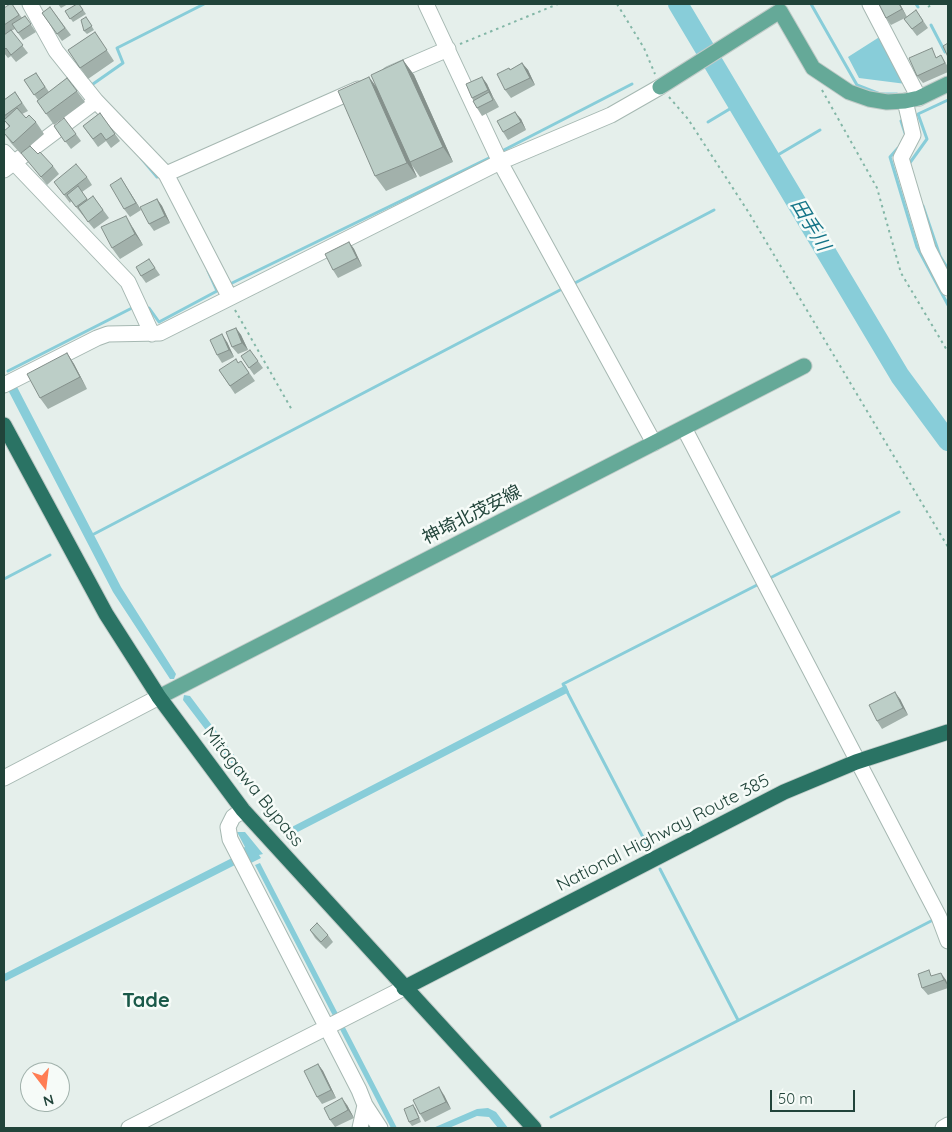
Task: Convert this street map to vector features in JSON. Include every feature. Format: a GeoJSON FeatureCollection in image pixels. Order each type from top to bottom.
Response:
{"type":"FeatureCollection","features":[{"type":"Feature","properties":{"kind":"highway","name":"Mitagawa Bypass"},"geometry":{"type":"LineString","coordinates":[[4,425],[106,614],[158,698],[243,810],[534,1128]]}},
{"type":"Feature","properties":{"kind":"highway","name":"National Highway Route 385"},"geometry":{"type":"LineString","coordinates":[[404,988],[784,792],[856,762],[948,732]]}},
{"type":"Feature","properties":{"kind":"main road"},"geometry":{"type":"LineString","coordinates":[[663,85],[780,11],[813,68],[849,92],[869,99],[887,102],[912,100],[948,84]]}},
{"type":"Feature","properties":{"kind":"main road","name":"神埼北茂安線"},"geometry":{"type":"LineString","coordinates":[[158,698],[804,366]]}},
{"type":"Feature","properties":{"kind":"street"},"geometry":{"type":"LineString","coordinates":[[30,4],[56,51],[96,101],[166,174],[229,296]]}},
{"type":"Feature","properties":{"kind":"street"},"geometry":{"type":"LineString","coordinates":[[426,4],[500,162],[654,443]]}},
{"type":"Feature","properties":{"kind":"street"},"geometry":{"type":"LineString","coordinates":[[870,4],[912,100],[914,135],[901,158],[928,249],[948,288]]}},
{"type":"Feature","properties":{"kind":"street"},"geometry":{"type":"LineString","coordinates":[[166,174],[448,49]]}},
{"type":"Feature","properties":{"kind":"street"},"geometry":{"type":"LineString","coordinates":[[4,385],[108,334],[160,333],[229,296],[500,162],[611,115],[663,85]]}},
{"type":"Feature","properties":{"kind":"street"},"geometry":{"type":"LineString","coordinates":[[96,101],[7,162],[128,282],[152,334]]}},
{"type":"Feature","properties":{"kind":"street"},"geometry":{"type":"LineString","coordinates":[[684,428],[856,762],[939,916],[948,941]]}},
{"type":"Feature","properties":{"kind":"street"},"geometry":{"type":"LineString","coordinates":[[4,778],[158,698]]}},
{"type":"Feature","properties":{"kind":"street"},"geometry":{"type":"LineString","coordinates":[[243,810],[233,817],[227,833],[335,1023],[364,1105],[380,1128]]}},
{"type":"Feature","properties":{"kind":"street"},"geometry":{"type":"LineString","coordinates":[[129,1128],[404,988]]}},
{"type":"Feature","properties":{"kind":"street"},"geometry":{"type":"LineString","coordinates":[[360,1128],[364,1105]]}},
{"type":"Feature","properties":{"kind":"street"},"geometry":{"type":"LineString","coordinates":[[943,1128],[948,1125]]}},
{"type":"Feature","properties":{"kind":"path"},"geometry":{"type":"LineString","coordinates":[[448,49],[558,4]]}},
{"type":"Feature","properties":{"kind":"path"},"geometry":{"type":"LineString","coordinates":[[617,4],[644,48],[663,85],[688,119],[749,213],[948,547]]}},
{"type":"Feature","properties":{"kind":"path"},"geometry":{"type":"LineString","coordinates":[[928,6],[933,4]]}},
{"type":"Feature","properties":{"kind":"path"},"geometry":{"type":"LineString","coordinates":[[813,68],[818,84],[877,188],[900,273],[948,352]]}},
{"type":"Feature","properties":{"kind":"path"},"geometry":{"type":"LineString","coordinates":[[229,296],[260,357],[292,410]]}},
{"type":"Feature","properties":{"kind":"water"},"geometry":{"type":"Polygon","coordinates":[[[881,36],[906,84],[859,78],[848,57],[881,36]]]}},
{"type":"Feature","properties":{"kind":"water"},"geometry":{"type":"Polygon","coordinates":[[[16,385],[121,587],[176,674],[174,679],[170,679],[113,592],[8,390],[16,385]]]}},
{"type":"Feature","properties":{"kind":"water"},"geometry":{"type":"Polygon","coordinates":[[[566,685],[569,692],[288,837],[284,831],[566,685]]]}},
{"type":"Feature","properties":{"kind":"water"},"geometry":{"type":"Polygon","coordinates":[[[184,695],[190,696],[249,775],[250,783],[240,784],[237,771],[183,700],[184,695]]]}},
{"type":"Feature","properties":{"kind":"water"},"geometry":{"type":"Polygon","coordinates":[[[237,832],[245,832],[263,854],[259,855],[261,858],[249,864],[241,849],[245,847],[237,832]]]}},
{"type":"Feature","properties":{"kind":"water"},"geometry":{"type":"Polygon","coordinates":[[[232,858],[235,865],[4,982],[4,974],[232,858]]]}},
{"type":"Feature","properties":{"kind":"water"},"geometry":{"type":"Polygon","coordinates":[[[260,863],[397,1128],[391,1128],[255,865],[260,863]]]}},
{"type":"Feature","properties":{"kind":"water"},"geometry":{"type":"Polygon","coordinates":[[[488,1108],[496,1112],[508,1128],[498,1128],[489,1117],[477,1116],[449,1128],[433,1128],[477,1109],[488,1108]]]}},
{"type":"Feature","properties":{"kind":"building"},"geometry":{"type":"Polygon","coordinates":[[[12,4],[19,15],[4,25],[4,8],[12,4]]]}},
{"type":"Feature","properties":{"kind":"building"},"geometry":{"type":"Polygon","coordinates":[[[77,4],[83,10],[70,19],[65,11],[77,4]]]}},
{"type":"Feature","properties":{"kind":"building"},"geometry":{"type":"Polygon","coordinates":[[[879,4],[899,4],[902,9],[886,18],[879,4]]]}},
{"type":"Feature","properties":{"kind":"building"},"geometry":{"type":"Polygon","coordinates":[[[50,7],[65,28],[57,34],[42,13],[50,7]]]}},
{"type":"Feature","properties":{"kind":"building"},"geometry":{"type":"Polygon","coordinates":[[[916,10],[923,21],[912,29],[904,19],[916,10]]]}},
{"type":"Feature","properties":{"kind":"building"},"geometry":{"type":"Polygon","coordinates":[[[25,16],[31,24],[18,33],[12,24],[25,16]]]}},
{"type":"Feature","properties":{"kind":"building"},"geometry":{"type":"Polygon","coordinates":[[[86,17],[92,26],[84,31],[81,20],[86,17]]]}},
{"type":"Feature","properties":{"kind":"building"},"geometry":{"type":"Polygon","coordinates":[[[11,30],[23,45],[11,55],[6,48],[4,50],[4,35],[11,30]]]}},
{"type":"Feature","properties":{"kind":"building"},"geometry":{"type":"Polygon","coordinates":[[[95,32],[107,50],[80,68],[68,50],[95,32]]]}},
{"type":"Feature","properties":{"kind":"building"},"geometry":{"type":"Polygon","coordinates":[[[948,43],[948,57],[943,46],[948,43]]]}},
{"type":"Feature","properties":{"kind":"building"},"geometry":{"type":"Polygon","coordinates":[[[932,48],[936,58],[941,55],[945,63],[917,76],[909,58],[932,48]]]}},
{"type":"Feature","properties":{"kind":"building"},"geometry":{"type":"Polygon","coordinates":[[[403,60],[443,147],[410,162],[371,75],[403,60]]]}},
{"type":"Feature","properties":{"kind":"building"},"geometry":{"type":"Polygon","coordinates":[[[522,63],[530,78],[505,90],[497,74],[509,68],[510,70],[522,63]]]}},
{"type":"Feature","properties":{"kind":"building"},"geometry":{"type":"Polygon","coordinates":[[[36,73],[45,87],[34,95],[24,80],[36,73]]]}},
{"type":"Feature","properties":{"kind":"building"},"geometry":{"type":"Polygon","coordinates":[[[369,77],[407,163],[375,176],[338,91],[369,77]]]}},
{"type":"Feature","properties":{"kind":"building"},"geometry":{"type":"Polygon","coordinates":[[[482,77],[488,90],[472,98],[466,84],[482,77]]]}},
{"type":"Feature","properties":{"kind":"building"},"geometry":{"type":"Polygon","coordinates":[[[67,78],[77,91],[46,114],[37,101],[67,78]]]}},
{"type":"Feature","properties":{"kind":"building"},"geometry":{"type":"Polygon","coordinates":[[[15,92],[22,103],[4,116],[4,100],[15,92]]]}},
{"type":"Feature","properties":{"kind":"building"},"geometry":{"type":"Polygon","coordinates":[[[489,92],[493,100],[477,108],[473,101],[489,92]]]}},
{"type":"Feature","properties":{"kind":"building"},"geometry":{"type":"Polygon","coordinates":[[[17,108],[26,118],[29,115],[36,122],[13,143],[4,133],[10,126],[4,120],[17,108]]]}},
{"type":"Feature","properties":{"kind":"building"},"geometry":{"type":"Polygon","coordinates":[[[515,112],[521,122],[503,132],[497,121],[515,112]]]}},
{"type":"Feature","properties":{"kind":"building"},"geometry":{"type":"Polygon","coordinates":[[[100,113],[115,134],[106,140],[101,133],[93,139],[83,126],[100,113]]]}},
{"type":"Feature","properties":{"kind":"building"},"geometry":{"type":"Polygon","coordinates":[[[64,118],[76,134],[65,142],[54,126],[64,118]]]}},
{"type":"Feature","properties":{"kind":"building"},"geometry":{"type":"Polygon","coordinates":[[[30,146],[38,154],[40,152],[53,166],[41,177],[21,153],[30,146]]]}},
{"type":"Feature","properties":{"kind":"building"},"geometry":{"type":"Polygon","coordinates":[[[76,164],[87,177],[64,195],[54,182],[76,164]]]}},
{"type":"Feature","properties":{"kind":"building"},"geometry":{"type":"Polygon","coordinates":[[[121,178],[136,203],[124,209],[110,185],[121,178]]]}},
{"type":"Feature","properties":{"kind":"building"},"geometry":{"type":"Polygon","coordinates":[[[78,186],[87,199],[76,207],[67,195],[78,186]]]}},
{"type":"Feature","properties":{"kind":"building"},"geometry":{"type":"Polygon","coordinates":[[[93,196],[103,210],[88,222],[78,207],[93,196]]]}},
{"type":"Feature","properties":{"kind":"building"},"geometry":{"type":"Polygon","coordinates":[[[157,199],[165,216],[149,224],[140,207],[157,199]]]}},
{"type":"Feature","properties":{"kind":"building"},"geometry":{"type":"Polygon","coordinates":[[[126,216],[135,234],[112,248],[101,227],[126,216]]]}},
{"type":"Feature","properties":{"kind":"building"},"geometry":{"type":"Polygon","coordinates":[[[349,242],[357,258],[333,270],[325,254],[349,242]]]}},
{"type":"Feature","properties":{"kind":"building"},"geometry":{"type":"Polygon","coordinates":[[[149,259],[155,268],[141,276],[136,267],[149,259]]]}},
{"type":"Feature","properties":{"kind":"building"},"geometry":{"type":"Polygon","coordinates":[[[236,328],[242,343],[232,347],[226,332],[236,328]]]}},
{"type":"Feature","properties":{"kind":"building"},"geometry":{"type":"Polygon","coordinates":[[[222,334],[229,350],[217,355],[210,340],[222,334]]]}},
{"type":"Feature","properties":{"kind":"building"},"geometry":{"type":"Polygon","coordinates":[[[250,350],[258,361],[249,368],[241,356],[250,350]]]}},
{"type":"Feature","properties":{"kind":"building"},"geometry":{"type":"Polygon","coordinates":[[[67,353],[80,377],[40,398],[27,374],[67,353]]]}},
{"type":"Feature","properties":{"kind":"building"},"geometry":{"type":"Polygon","coordinates":[[[236,359],[238,363],[241,361],[249,373],[230,386],[219,370],[236,359]]]}},
{"type":"Feature","properties":{"kind":"building"},"geometry":{"type":"Polygon","coordinates":[[[895,692],[903,708],[877,721],[869,705],[895,692]]]}},
{"type":"Feature","properties":{"kind":"building"},"geometry":{"type":"Polygon","coordinates":[[[317,923],[328,935],[321,942],[310,930],[317,923]]]}},
{"type":"Feature","properties":{"kind":"building"},"geometry":{"type":"Polygon","coordinates":[[[929,970],[931,976],[941,973],[944,980],[922,988],[918,974],[929,970]]]}},
{"type":"Feature","properties":{"kind":"building"},"geometry":{"type":"Polygon","coordinates":[[[318,1064],[331,1090],[317,1097],[304,1071],[318,1064]]]}},
{"type":"Feature","properties":{"kind":"building"},"geometry":{"type":"Polygon","coordinates":[[[439,1087],[446,1102],[420,1114],[413,1100],[439,1087]]]}},
{"type":"Feature","properties":{"kind":"building"},"geometry":{"type":"Polygon","coordinates":[[[342,1098],[348,1110],[330,1120],[324,1108],[342,1098]]]}},
{"type":"Feature","properties":{"kind":"building"},"geometry":{"type":"Polygon","coordinates":[[[413,1105],[419,1118],[409,1122],[404,1109],[413,1105]]]}},
{"type":"Feature","properties":{"kind":"waterway"},"geometry":{"type":"LineString","coordinates":[[93,84],[123,63],[117,48],[204,4]]}},
{"type":"Feature","properties":{"kind":"waterway","name":"田手川"},"geometry":{"type":"LineString","coordinates":[[678,4],[900,376],[948,441]]}},
{"type":"Feature","properties":{"kind":"waterway"},"geometry":{"type":"LineString","coordinates":[[811,4],[857,85],[880,94],[897,94]]}},
{"type":"Feature","properties":{"kind":"waterway"},"geometry":{"type":"LineString","coordinates":[[931,25],[945,52]]}},
{"type":"Feature","properties":{"kind":"waterway"},"geometry":{"type":"LineString","coordinates":[[502,151],[632,84]]}},
{"type":"Feature","properties":{"kind":"waterway"},"geometry":{"type":"LineString","coordinates":[[909,164],[927,139],[918,114],[948,100]]}},
{"type":"Feature","properties":{"kind":"waterway"},"geometry":{"type":"LineString","coordinates":[[708,122],[738,104]]}},
{"type":"Feature","properties":{"kind":"waterway"},"geometry":{"type":"LineString","coordinates":[[901,121],[905,133]]}},
{"type":"Feature","properties":{"kind":"waterway"},"geometry":{"type":"LineString","coordinates":[[771,159],[820,130]]}},
{"type":"Feature","properties":{"kind":"waterway"},"geometry":{"type":"LineString","coordinates":[[898,148],[890,157],[917,247],[948,305]]}},
{"type":"Feature","properties":{"kind":"waterway"},"geometry":{"type":"LineString","coordinates":[[230,284],[491,157]]}},
{"type":"Feature","properties":{"kind":"waterway"},"geometry":{"type":"LineString","coordinates":[[141,158],[157,177]]}},
{"type":"Feature","properties":{"kind":"waterway"},"geometry":{"type":"LineString","coordinates":[[923,206],[940,256],[948,269]]}},
{"type":"Feature","properties":{"kind":"waterway"},"geometry":{"type":"LineString","coordinates":[[573,284],[714,210]]}},
{"type":"Feature","properties":{"kind":"waterway"},"geometry":{"type":"LineString","coordinates":[[149,308],[159,322],[217,291],[208,271]]}},
{"type":"Feature","properties":{"kind":"waterway"},"geometry":{"type":"LineString","coordinates":[[94,534],[562,289]]}},
{"type":"Feature","properties":{"kind":"waterway"},"geometry":{"type":"LineString","coordinates":[[8,371],[132,308]]}},
{"type":"Feature","properties":{"kind":"waterway"},"geometry":{"type":"LineString","coordinates":[[768,579],[899,512]]}},
{"type":"Feature","properties":{"kind":"waterway"},"geometry":{"type":"LineString","coordinates":[[4,579],[50,555]]}},
{"type":"Feature","properties":{"kind":"waterway"},"geometry":{"type":"LineString","coordinates":[[647,845],[563,684],[759,584]]}},
{"type":"Feature","properties":{"kind":"waterway"},"geometry":{"type":"LineString","coordinates":[[660,869],[738,1020]]}},
{"type":"Feature","properties":{"kind":"waterway"},"geometry":{"type":"LineString","coordinates":[[551,1117],[933,920]]}},
{"type":"Feature","properties":{"kind":"district","name":"Tade"},"geometry":{"type":"Point","coordinates":[146,1001]}}]}
